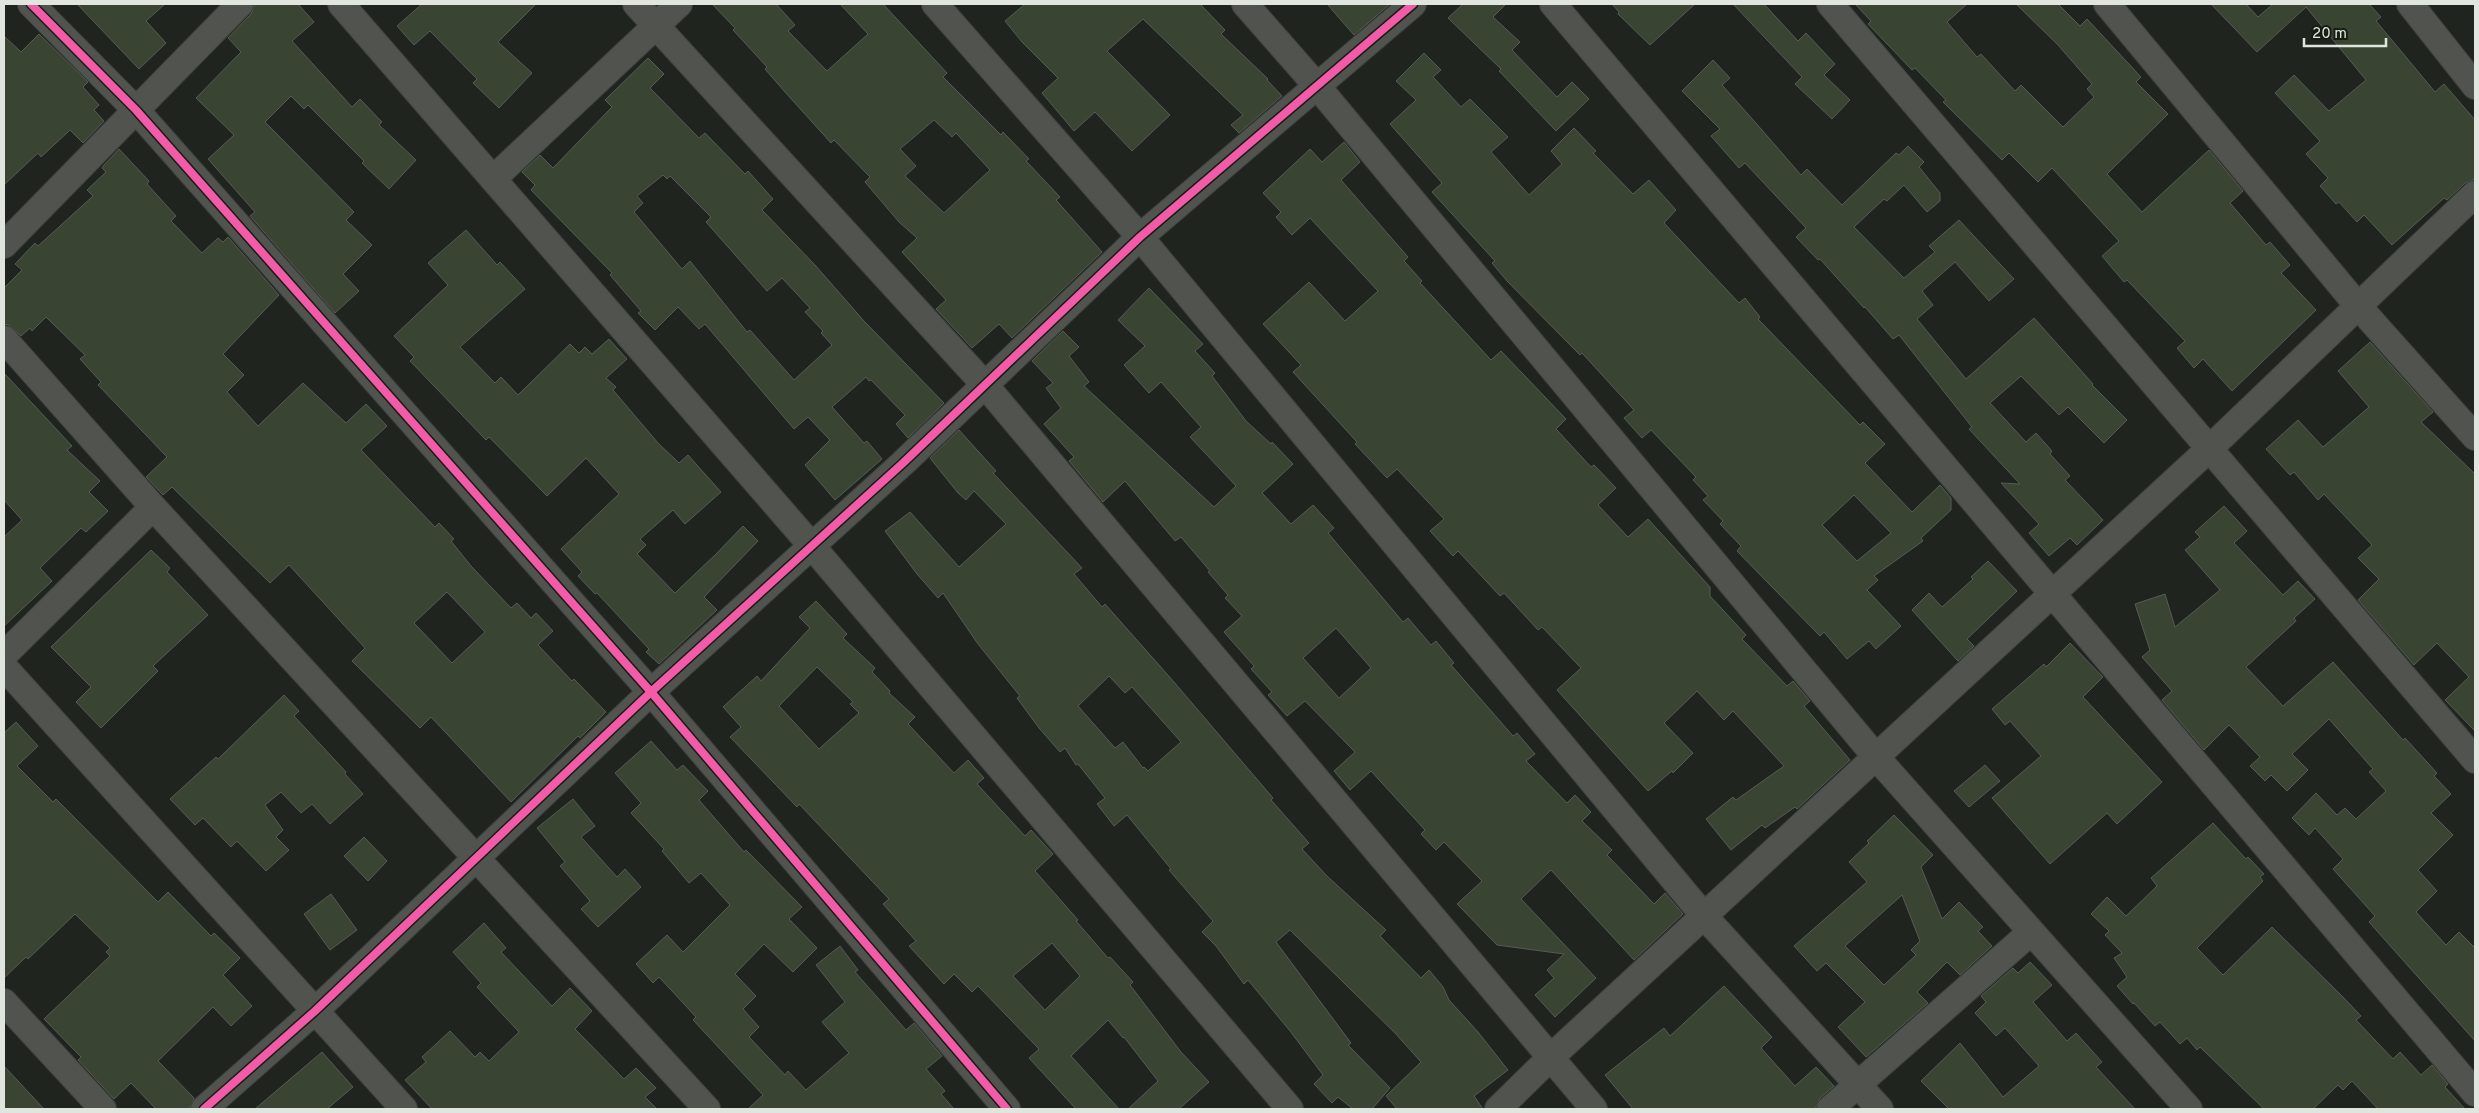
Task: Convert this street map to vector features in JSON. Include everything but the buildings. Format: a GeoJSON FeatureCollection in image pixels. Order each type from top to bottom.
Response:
{"type":"FeatureCollection","features":[{"type":"Feature","properties":{"kind":"street"},"geometry":{"type":"LineString","coordinates":[[31,4],[136,110],[651,692],[1007,1109]]}},
{"type":"Feature","properties":{"kind":"street"},"geometry":{"type":"LineString","coordinates":[[4,245],[240,4]]}},
{"type":"Feature","properties":{"kind":"street"},"geometry":{"type":"LineString","coordinates":[[341,4],[812,545],[1290,1109]]}},
{"type":"Feature","properties":{"kind":"street"},"geometry":{"type":"LineString","coordinates":[[636,4],[985,385],[1594,1109]]}},
{"type":"Feature","properties":{"kind":"street"},"geometry":{"type":"LineString","coordinates":[[493,179],[679,4]]}},
{"type":"Feature","properties":{"kind":"street"},"geometry":{"type":"LineString","coordinates":[[934,4],[1140,237],[1704,916],[1880,1109]]}},
{"type":"Feature","properties":{"kind":"street"},"geometry":{"type":"LineString","coordinates":[[1245,4],[1316,86],[1876,757],[2189,1109]]}},
{"type":"Feature","properties":{"kind":"street"},"geometry":{"type":"LineString","coordinates":[[204,1109],[314,1011],[477,859],[651,692],[903,463],[1140,237],[1412,4]]}},
{"type":"Feature","properties":{"kind":"street"},"geometry":{"type":"LineString","coordinates":[[1553,4],[2475,1093]]}},
{"type":"Feature","properties":{"kind":"street"},"geometry":{"type":"LineString","coordinates":[[1830,4],[2475,760]]}},
{"type":"Feature","properties":{"kind":"street"},"geometry":{"type":"LineString","coordinates":[[2107,4],[2358,306],[2475,437]]}},
{"type":"Feature","properties":{"kind":"street"},"geometry":{"type":"LineString","coordinates":[[2410,4],[2475,86]]}},
{"type":"Feature","properties":{"kind":"street"},"geometry":{"type":"LineString","coordinates":[[1498,1109],[1550,1058],[2209,449],[2475,194]]}},
{"type":"Feature","properties":{"kind":"street"},"geometry":{"type":"LineString","coordinates":[[4,339],[153,507],[707,1109]]}},
{"type":"Feature","properties":{"kind":"street"},"geometry":{"type":"LineString","coordinates":[[4,656],[153,507]]}},
{"type":"Feature","properties":{"kind":"street"},"geometry":{"type":"LineString","coordinates":[[4,667],[404,1109]]}},
{"type":"Feature","properties":{"kind":"street"},"geometry":{"type":"LineString","coordinates":[[1830,1109],[2031,932]]}},
{"type":"Feature","properties":{"kind":"street"},"geometry":{"type":"LineString","coordinates":[[4,1002],[103,1109]]}},
{"type":"Feature","properties":{"kind":"cycle path"},"geometry":{"type":"LineString","coordinates":[[31,4],[136,110],[651,692],[1007,1109]]}},
{"type":"Feature","properties":{"kind":"cycle path"},"geometry":{"type":"LineString","coordinates":[[204,1109],[315,1011],[651,692],[903,463],[1140,237],[1413,4]]}}]}
